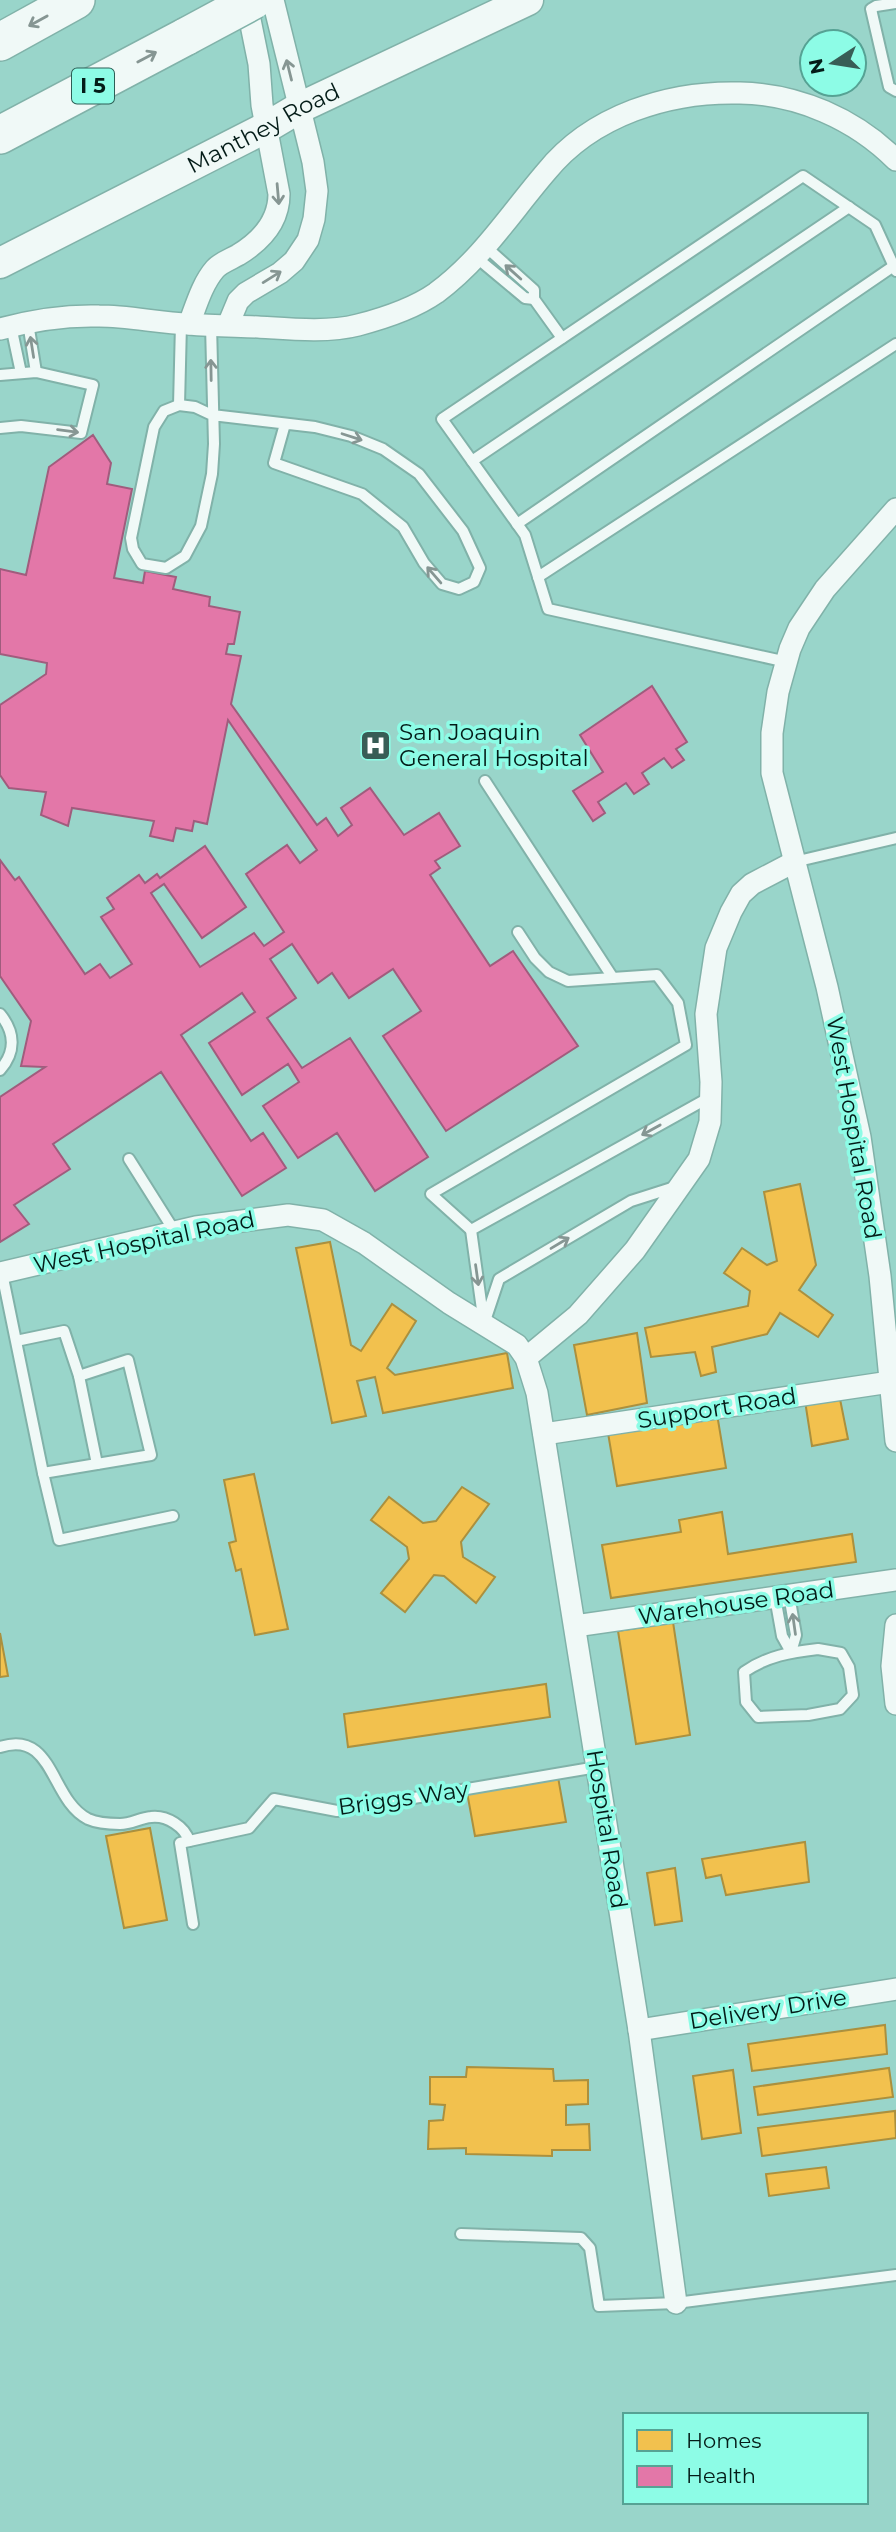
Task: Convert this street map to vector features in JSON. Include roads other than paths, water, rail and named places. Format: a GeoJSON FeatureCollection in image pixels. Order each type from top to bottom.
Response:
{"type":"FeatureCollection","features":[{"type":"Feature","properties":{"kind":"highway"},"geometry":{"type":"LineString","coordinates":[[0,42],[76,0]]}},
{"type":"Feature","properties":{"kind":"highway","name":"I 5"},"geometry":{"type":"LineString","coordinates":[[0,135],[254,0]]}},
{"type":"Feature","properties":{"kind":"street"},"geometry":{"type":"LineString","coordinates":[[185,324],[216,268],[250,247],[271,226],[279,208],[279,194],[262,105],[259,64],[247,0]]}},
{"type":"Feature","properties":{"kind":"street"},"geometry":{"type":"LineString","coordinates":[[219,325],[246,293],[294,261],[308,240],[314,219],[317,191],[313,162],[272,0]]}},
{"type":"Feature","properties":{"kind":"street","name":"Manthey Road"},"geometry":{"type":"LineString","coordinates":[[0,263],[267,127],[299,108],[528,0]]}},
{"type":"Feature","properties":{"kind":"street"},"geometry":{"type":"LineString","coordinates":[[13,326],[51,317],[101,316],[185,324],[306,330],[354,326],[400,312],[434,294],[482,253],[548,169],[584,136],[615,118],[664,100],[708,92],[763,93],[794,100],[852,125],[882,146],[896,160]]}},
{"type":"Feature","properties":{"kind":"street","name":"West Hospital Road"},"geometry":{"type":"LineString","coordinates":[[896,509],[825,589],[799,628],[778,692],[772,733],[772,773],[827,987],[860,1137],[890,1317],[890,1382],[896,1441]]}},
{"type":"Feature","properties":{"kind":"street"},"geometry":{"type":"LineString","coordinates":[[526,1358],[578,1315],[635,1250],[699,1159],[710,1122],[706,1014],[716,948],[741,894],[752,884],[794,862]]}},
{"type":"Feature","properties":{"kind":"street","name":"West Hospital Road"},"geometry":{"type":"LineString","coordinates":[[1,1273],[174,1232],[288,1214],[323,1220],[364,1243],[449,1303],[511,1341],[526,1358]]}},
{"type":"Feature","properties":{"kind":"street","name":"Hospital Road"},"geometry":{"type":"LineString","coordinates":[[526,1358],[537,1394],[575,1626],[639,2030],[676,2303]]}},
{"type":"Feature","properties":{"kind":"street","name":"Support Road"},"geometry":{"type":"LineString","coordinates":[[544,1434],[890,1382]]}},
{"type":"Feature","properties":{"kind":"street","name":"Warehouse Road"},"geometry":{"type":"LineString","coordinates":[[575,1626],[896,1580]]}},
{"type":"Feature","properties":{"kind":"street"},"geometry":{"type":"LineString","coordinates":[[896,1625],[892,1666],[896,1704]]}},
{"type":"Feature","properties":{"kind":"street","name":"Delivery Drive"},"geometry":{"type":"LineString","coordinates":[[639,2030],[896,1989]]}},
{"type":"Feature","properties":{"kind":"lane"},"geometry":{"type":"LineString","coordinates":[[896,3],[871,9],[888,87],[896,91]]}},
{"type":"Feature","properties":{"kind":"lane"},"geometry":{"type":"LineString","coordinates":[[517,524],[895,268],[874,225],[803,176],[442,419],[517,524],[525,535],[548,609],[787,662]]}},
{"type":"Feature","properties":{"kind":"lane"},"geometry":{"type":"LineString","coordinates":[[472,461],[849,207]]}},
{"type":"Feature","properties":{"kind":"lane"},"geometry":{"type":"LineString","coordinates":[[482,253],[526,298],[534,299],[562,338]]}},
{"type":"Feature","properties":{"kind":"lane"},"geometry":{"type":"LineString","coordinates":[[178,405],[185,324]]}},
{"type":"Feature","properties":{"kind":"lane"},"geometry":{"type":"LineString","coordinates":[[219,325],[212,415],[212,474],[201,526],[185,556],[166,568],[142,564],[131,538],[155,427],[164,411],[178,405],[195,407],[212,415],[315,427],[351,436],[383,449],[419,474],[463,531],[480,568],[474,582],[459,589],[442,584],[424,563],[403,527],[362,494],[274,463],[285,424]]}},
{"type":"Feature","properties":{"kind":"lane"},"geometry":{"type":"LineString","coordinates":[[13,326],[36,372]]}},
{"type":"Feature","properties":{"kind":"lane"},"geometry":{"type":"LineString","coordinates":[[13,326],[21,373]]}},
{"type":"Feature","properties":{"kind":"lane"},"geometry":{"type":"LineString","coordinates":[[538,577],[896,344]]}},
{"type":"Feature","properties":{"kind":"lane"},"geometry":{"type":"LineString","coordinates":[[0,375],[36,372],[93,385],[81,433],[21,426],[0,428]]}},
{"type":"Feature","properties":{"kind":"lane"},"geometry":{"type":"LineString","coordinates":[[485,781],[613,978]]}},
{"type":"Feature","properties":{"kind":"lane"},"geometry":{"type":"LineString","coordinates":[[794,862],[896,838]]}},
{"type":"Feature","properties":{"kind":"lane"},"geometry":{"type":"LineString","coordinates":[[484,1324],[471,1230],[431,1194],[686,1045],[678,1003],[657,975],[568,981],[550,972],[535,958],[518,932]]}},
{"type":"Feature","properties":{"kind":"lane"},"geometry":{"type":"LineString","coordinates":[[0,1014],[8,1024],[12,1048],[8,1060],[0,1070]]}},
{"type":"Feature","properties":{"kind":"lane"},"geometry":{"type":"LineString","coordinates":[[471,1230],[710,1096]]}},
{"type":"Feature","properties":{"kind":"lane"},"geometry":{"type":"LineString","coordinates":[[129,1160],[174,1232]]}},
{"type":"Feature","properties":{"kind":"lane"},"geometry":{"type":"LineString","coordinates":[[484,1324],[499,1279],[631,1201],[680,1185]]}},
{"type":"Feature","properties":{"kind":"lane"},"geometry":{"type":"LineString","coordinates":[[1,1273],[59,1539],[173,1516]]}},
{"type":"Feature","properties":{"kind":"lane"},"geometry":{"type":"LineString","coordinates":[[16,1342],[64,1331],[79,1376],[97,1464]]}},
{"type":"Feature","properties":{"kind":"lane"},"geometry":{"type":"LineString","coordinates":[[43,1473],[151,1455],[128,1360],[79,1376]]}},
{"type":"Feature","properties":{"kind":"lane"},"geometry":{"type":"LineString","coordinates":[[782,1596],[796,1635],[791,1652]]}},
{"type":"Feature","properties":{"kind":"lane"},"geometry":{"type":"LineString","coordinates":[[818,1649],[841,1653],[849,1667],[853,1695],[840,1709],[808,1715],[758,1717],[746,1702],[744,1672],[760,1661],[791,1652],[818,1649]]}},
{"type":"Feature","properties":{"kind":"lane"},"geometry":{"type":"LineString","coordinates":[[0,1748],[8,1745],[23,1746],[41,1756],[49,1764],[66,1800],[73,1809],[90,1820],[120,1824],[155,1816],[173,1822],[187,1835],[189,1841],[180,1843],[193,1924]]}},
{"type":"Feature","properties":{"kind":"lane","name":"Briggs Way"},"geometry":{"type":"LineString","coordinates":[[189,1841],[249,1828],[274,1799],[337,1811],[597,1767]]}},
{"type":"Feature","properties":{"kind":"lane"},"geometry":{"type":"LineString","coordinates":[[461,2234],[581,2238],[590,2248],[599,2306],[676,2303],[896,2275]]}},
{"type":"Feature","properties":{"kind":"place","name":"San Joaquin General Hospital"},"geometry":{"type":"Point","coordinates":[376,745]}}]}
